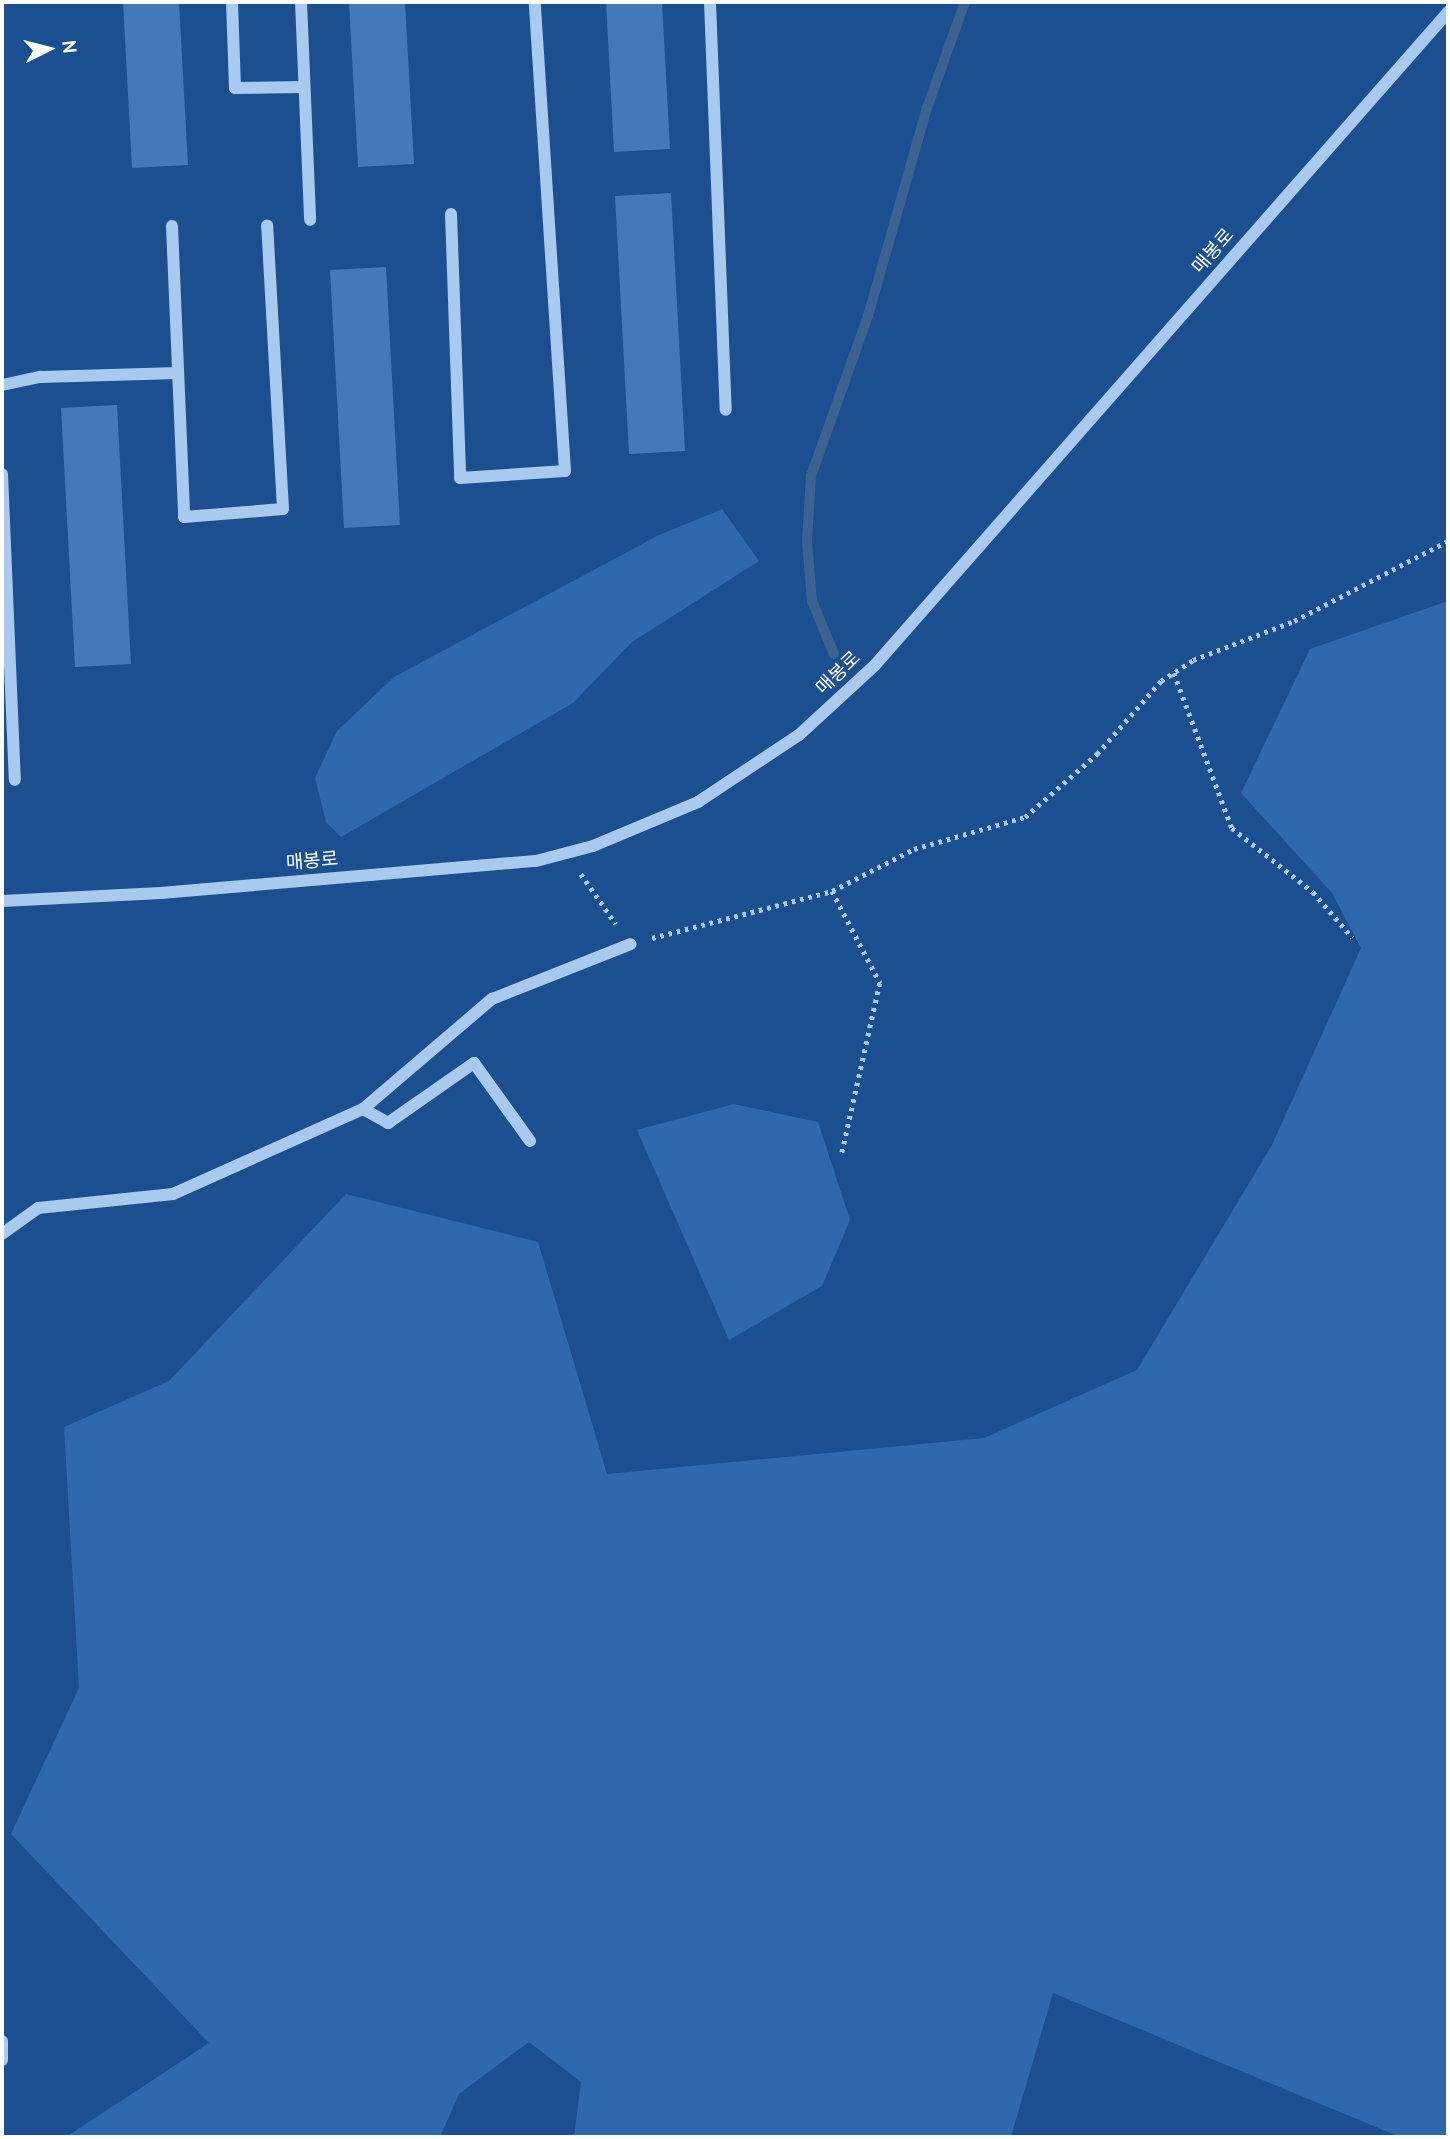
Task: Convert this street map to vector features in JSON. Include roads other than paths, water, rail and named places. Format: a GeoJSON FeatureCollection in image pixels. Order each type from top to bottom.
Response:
{"type":"FeatureCollection","features":[{"type":"Feature","properties":{"kind":"street"},"geometry":{"type":"LineString","coordinates":[[232,2],[235,88],[304,87]]}},
{"type":"Feature","properties":{"kind":"street"},"geometry":{"type":"LineString","coordinates":[[301,2],[310,220]]}},
{"type":"Feature","properties":{"kind":"street"},"geometry":{"type":"LineString","coordinates":[[450,214],[460,478],[565,471],[535,2]]}},
{"type":"Feature","properties":{"kind":"street"},"geometry":{"type":"LineString","coordinates":[[710,2],[726,410]]}},
{"type":"Feature","properties":{"kind":"street","name":"매봉로"},"geometry":{"type":"LineString","coordinates":[[2,901],[161,893],[536,861],[566,853],[698,802],[799,735],[875,664],[1448,12]]}},
{"type":"Feature","properties":{"kind":"street"},"geometry":{"type":"LineString","coordinates":[[172,226],[184,517],[283,509],[267,225]]}},
{"type":"Feature","properties":{"kind":"street"},"geometry":{"type":"LineString","coordinates":[[2,385],[41,377],[178,373]]}},
{"type":"Feature","properties":{"kind":"street"},"geometry":{"type":"LineString","coordinates":[[2,474],[15,780]]}},
{"type":"Feature","properties":{"kind":"street"},"geometry":{"type":"LineString","coordinates":[[2,1234],[38,1208],[173,1194],[363,1109],[492,999],[631,944]]}},
{"type":"Feature","properties":{"kind":"street"},"geometry":{"type":"LineString","coordinates":[[363,1109],[388,1123],[474,1063],[530,1141]]}},
{"type":"Feature","properties":{"kind":"street"},"geometry":{"type":"LineString","coordinates":[[2,2041],[2,2060]]}},
{"type":"Feature","properties":{"kind":"waterway"},"geometry":{"type":"LineString","coordinates":[[834,654],[812,601],[807,541],[811,476],[868,316],[927,108],[965,2]]}}]}
